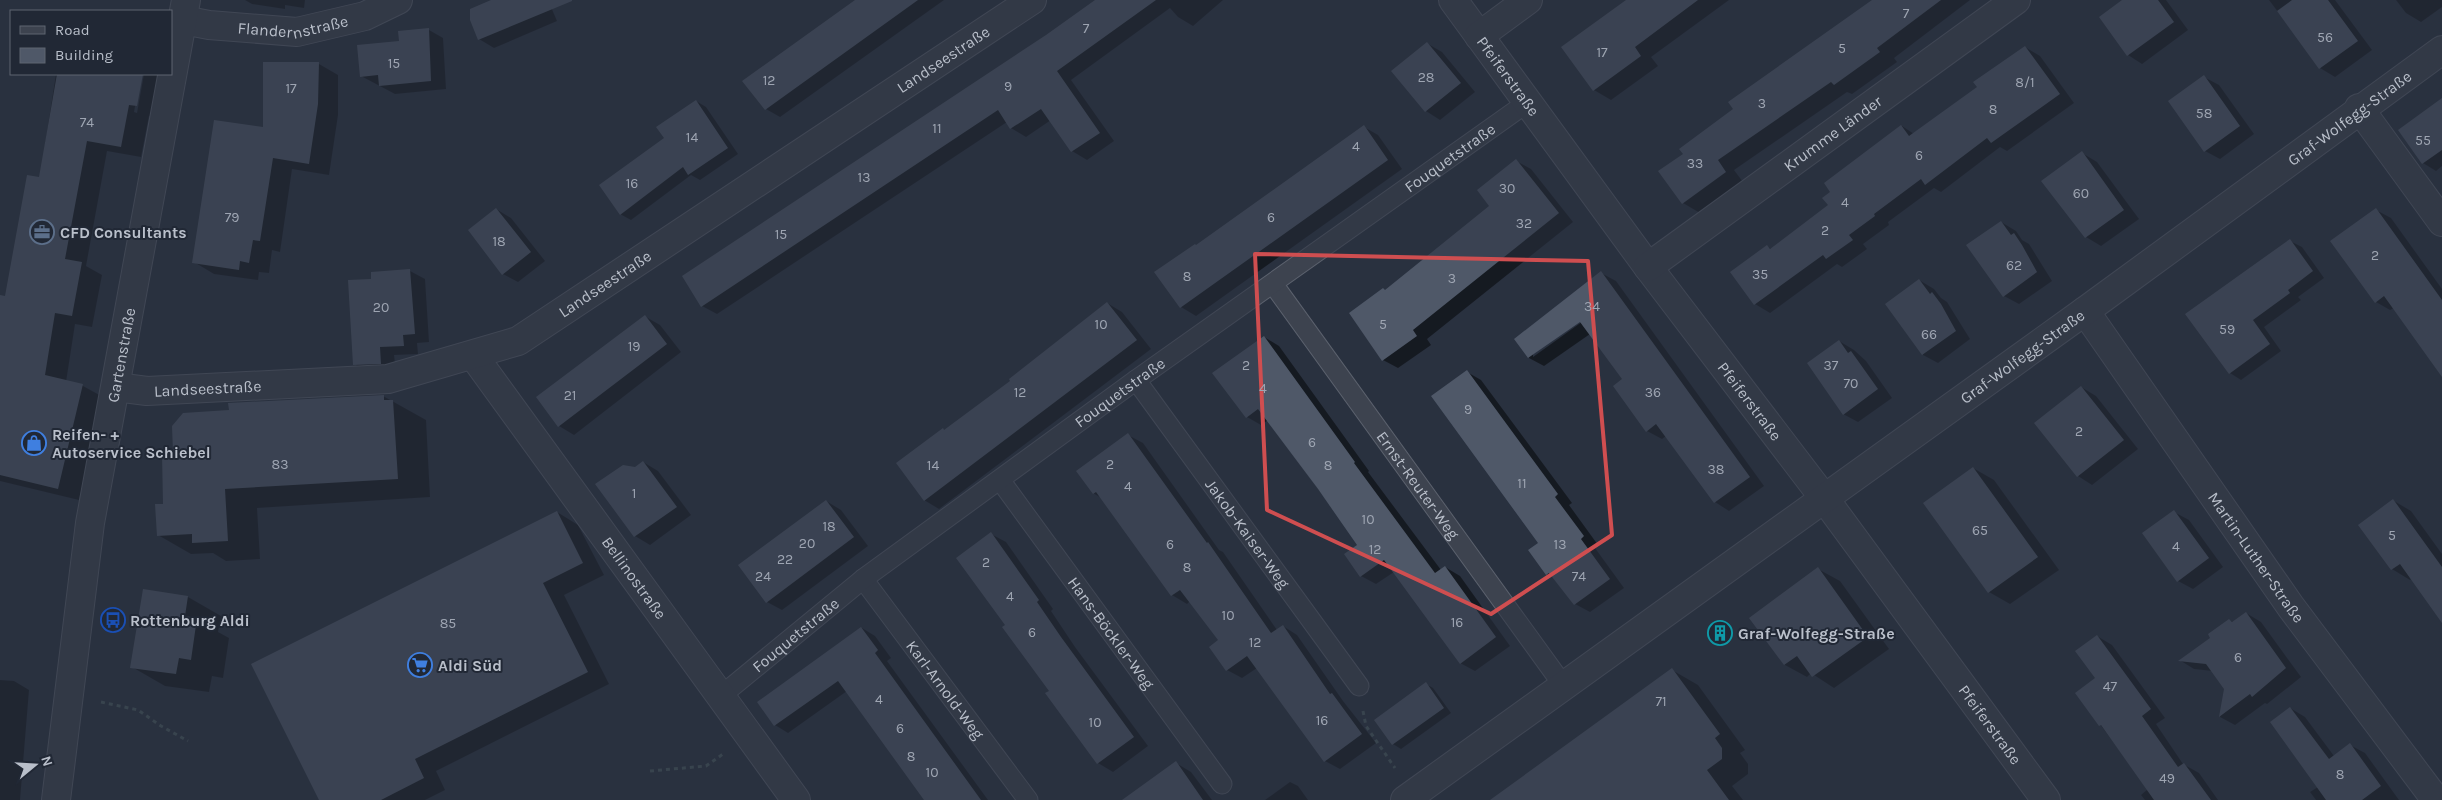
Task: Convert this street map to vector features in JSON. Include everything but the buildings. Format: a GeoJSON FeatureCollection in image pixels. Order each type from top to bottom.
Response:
{"type":"FeatureCollection","features":[{"type":"Feature","properties":{"kind":"street","name":"Flandernstraße"},"geometry":{"type":"LineString","coordinates":[[185,10],[209,25],[297,32],[365,16],[398,0]]}},
{"type":"Feature","properties":{"kind":"street","name":"Landseestraße"},"geometry":{"type":"LineString","coordinates":[[116,387],[147,391],[388,380],[518,340],[1032,0]]}},
{"type":"Feature","properties":{"kind":"street","name":"Pfeiferstraße"},"geometry":{"type":"LineString","coordinates":[[1453,0],[1648,267],[1824,498],[2046,800]]}},
{"type":"Feature","properties":{"kind":"street"},"geometry":{"type":"LineString","coordinates":[[1479,36],[1528,0]]}},
{"type":"Feature","properties":{"kind":"street","name":"Krumme Länder"},"geometry":{"type":"LineString","coordinates":[[1648,267],[2016,0]]}},
{"type":"Feature","properties":{"kind":"street","name":"Gartenstraße"},"geometry":{"type":"LineString","coordinates":[[56,800],[90,523],[185,10]]}},
{"type":"Feature","properties":{"kind":"street","name":"Graf-Wolfegg-Straße"},"geometry":{"type":"LineString","coordinates":[[1409,797],[2085,311],[2360,108],[2442,50]]}},
{"type":"Feature","properties":{"kind":"street"},"geometry":{"type":"LineString","coordinates":[[2360,108],[2442,222]]}},
{"type":"Feature","properties":{"kind":"street","name":"Martin-Luther-Straße"},"geometry":{"type":"LineString","coordinates":[[2085,311],[2291,607],[2436,800]]}},
{"type":"Feature","properties":{"kind":"street","name":"Bellinostraße"},"geometry":{"type":"LineString","coordinates":[[473,355],[722,695],[796,800]]}},
{"type":"Feature","properties":{"kind":"lane","name":"Fouquetstraße"},"geometry":{"type":"LineString","coordinates":[[722,695],[863,579],[1136,380],[1528,102]]}},
{"type":"Feature","properties":{"kind":"lane","name":"Ernst-Reuter-Weg"},"geometry":{"type":"LineString","coordinates":[[1273,284],[1563,685]]}},
{"type":"Feature","properties":{"kind":"lane","name":"Jakob-Kaiser-Weg"},"geometry":{"type":"LineString","coordinates":[[1136,380],[1360,686]]}},
{"type":"Feature","properties":{"kind":"lane","name":"Hans-Böckler-Weg"},"geometry":{"type":"LineString","coordinates":[[1000,480],[1222,784]]}},
{"type":"Feature","properties":{"kind":"lane","name":"Karl-Arnold-Weg"},"geometry":{"type":"LineString","coordinates":[[863,579],[1028,800]]}},
{"type":"Feature","properties":{"kind":"path"},"geometry":{"type":"LineString","coordinates":[[1360,686],[1366,726],[1409,797]]}},
{"type":"Feature","properties":{"kind":"path"},"geometry":{"type":"LineString","coordinates":[[69,697],[129,706],[188,741]]}},
{"type":"Feature","properties":{"kind":"path"},"geometry":{"type":"LineString","coordinates":[[650,770],[706,766]]}},
{"type":"Feature","properties":{"kind":"highlighted area"},"geometry":{"type":"Polygon","coordinates":[[[1255,254],[1588,261],[1612,535],[1491,614],[1267,510],[1255,254]]]}},
{"type":"Feature","properties":{"kind":"place","name":"CFD Consultants"},"geometry":{"type":"Point","coordinates":[42,232]}},
{"type":"Feature","properties":{"kind":"place","name":"Reifen- + Autoservice Schiebel"},"geometry":{"type":"Point","coordinates":[34,443]}},
{"type":"Feature","properties":{"kind":"place","name":"Rottenburg Aldi"},"geometry":{"type":"Point","coordinates":[113,620]}},
{"type":"Feature","properties":{"kind":"place","name":"Graf-Wolfegg-Straße"},"geometry":{"type":"Point","coordinates":[1720,633]}},
{"type":"Feature","properties":{"kind":"place","name":"Aldi Süd"},"geometry":{"type":"Point","coordinates":[420,665]}}]}
